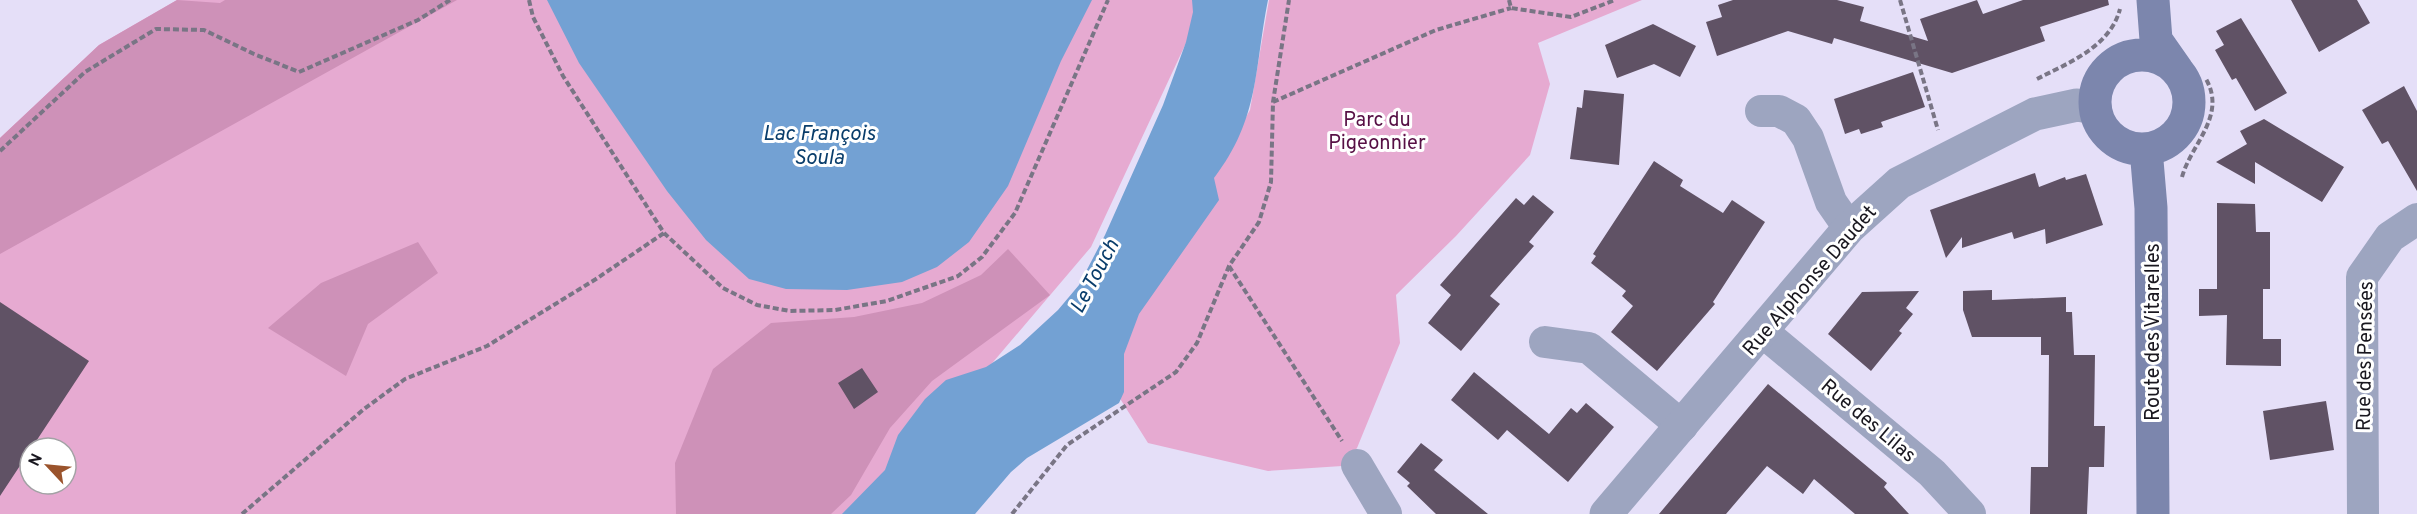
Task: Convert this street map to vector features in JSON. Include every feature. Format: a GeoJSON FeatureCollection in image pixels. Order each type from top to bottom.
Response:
{"type":"FeatureCollection","features":[{"type":"Feature","properties":{"kind":"main road"},"geometry":{"type":"LineString","coordinates":[[2125,57],[2141,0]]}},
{"type":"Feature","properties":{"kind":"main road"},"geometry":{"type":"LineString","coordinates":[[2153,0],[2157,40],[2191,73]]}},
{"type":"Feature","properties":{"kind":"main road"},"geometry":{"type":"LineString","coordinates":[[2146,55],[2163,59],[2191,73],[2186,85],[2190,102],[2186,119],[2178,134],[2163,144],[2146,149],[2128,148],[2112,139],[2101,126],[2095,108],[2097,87],[2108,69],[2125,57],[2146,55]]}},
{"type":"Feature","properties":{"kind":"main road","name":"Route des Vitarelles"},"geometry":{"type":"LineString","coordinates":[[2146,149],[2151,208],[2153,514]]}},
{"type":"Feature","properties":{"kind":"street","name":"Rue Alphonse Daudet"},"geometry":{"type":"LineString","coordinates":[[1606,514],[1763,332],[1849,228],[1899,183],[2036,114],[2077,105],[2095,108]]}},
{"type":"Feature","properties":{"kind":"street"},"geometry":{"type":"LineString","coordinates":[[1761,111],[1779,111],[1796,120],[1808,138],[1831,202],[1849,228]]}},
{"type":"Feature","properties":{"kind":"street","name":"Rue des Pensées"},"geometry":{"type":"LineString","coordinates":[[2363,514],[2362,277],[2390,237],[2417,219]]}},
{"type":"Feature","properties":{"kind":"street","name":"Rue des Lilas"},"geometry":{"type":"LineString","coordinates":[[1763,332],[1932,473],[1970,514]]}},
{"type":"Feature","properties":{"kind":"street"},"geometry":{"type":"LineString","coordinates":[[1545,342],[1589,348],[1682,426]]}},
{"type":"Feature","properties":{"kind":"street"},"geometry":{"type":"LineString","coordinates":[[1357,465],[1386,514]]}},
{"type":"Feature","properties":{"kind":"path"},"geometry":{"type":"LineString","coordinates":[[0,151],[86,72],[156,29],[204,30],[299,72],[418,20],[450,0]]}},
{"type":"Feature","properties":{"kind":"path"},"geometry":{"type":"LineString","coordinates":[[529,0],[533,17],[563,76],[663,233],[723,288],[757,305],[790,311],[835,310],[887,301],[958,276],[982,257],[1015,213],[1108,0]]}},
{"type":"Feature","properties":{"kind":"path"},"geometry":{"type":"LineString","coordinates":[[1012,514],[1067,445],[1176,372],[1197,343],[1229,266],[1258,222],[1271,182],[1273,102],[1289,0]]}},
{"type":"Feature","properties":{"kind":"path"},"geometry":{"type":"LineString","coordinates":[[1509,0],[1511,8]]}},
{"type":"Feature","properties":{"kind":"path"},"geometry":{"type":"LineString","coordinates":[[1273,102],[1436,30],[1511,8],[1571,17],[1615,0]]}},
{"type":"Feature","properties":{"kind":"path"},"geometry":{"type":"LineString","coordinates":[[1900,0],[1938,130]]}},
{"type":"Feature","properties":{"kind":"path"},"geometry":{"type":"LineString","coordinates":[[2181,184],[2185,164],[2207,129],[2212,115],[2213,101],[2191,73]]}},
{"type":"Feature","properties":{"kind":"path"},"geometry":{"type":"LineString","coordinates":[[242,514],[364,408],[405,379],[487,346],[596,279],[663,233]]}},
{"type":"Feature","properties":{"kind":"path"},"geometry":{"type":"LineString","coordinates":[[1229,266],[1357,465]]}},
{"type":"Feature","properties":{"kind":"green space"},"geometry":{"type":"Polygon","coordinates":[[[177,0],[1206,0],[1091,247],[886,488],[858,514],[0,514],[0,138],[99,45],[177,0]]]}},
{"type":"Feature","properties":{"kind":"green space","name":"Parc du Pigeonnier"},"geometry":{"type":"Polygon","coordinates":[[[1269,0],[1642,0],[1538,43],[1550,84],[1530,155],[1456,236],[1396,295],[1400,343],[1357,448],[1342,466],[1268,471],[1148,443],[1102,370],[1250,110],[1269,0]]]}},
{"type":"Feature","properties":{"kind":"shaded area"},"geometry":{"type":"Polygon","coordinates":[[[177,0],[220,3],[225,0],[457,0],[0,254],[0,138],[99,45],[177,0]]]}},
{"type":"Feature","properties":{"kind":"shaded area"},"geometry":{"type":"Polygon","coordinates":[[[418,242],[438,273],[368,324],[346,376],[268,328],[321,283],[418,242]]]}},
{"type":"Feature","properties":{"kind":"shaded area"},"geometry":{"type":"Polygon","coordinates":[[[1008,249],[1050,295],[932,381],[890,428],[851,495],[831,514],[676,514],[675,463],[713,369],[771,323],[854,317],[922,303],[981,275],[1008,249]]]}},
{"type":"Feature","properties":{"kind":"water","name":"Lac François Soula"},"geometry":{"type":"Polygon","coordinates":[[[547,0],[1092,0],[1061,61],[1008,186],[969,242],[937,267],[902,282],[847,290],[786,289],[749,279],[706,240],[667,191],[579,63],[547,0]]]}},
{"type":"Feature","properties":{"kind":"water","name":"Le Touch"},"geometry":{"type":"Polygon","coordinates":[[[1192,0],[1268,0],[1253,92],[1240,135],[1214,178],[1219,200],[1139,314],[1124,354],[1124,392],[1119,403],[1027,458],[1011,472],[975,514],[842,514],[885,470],[898,435],[925,399],[946,380],[986,367],[1020,345],[1058,310],[1079,285],[1105,235],[1163,105],[1186,42],[1193,12],[1192,0]]]}},
{"type":"Feature","properties":{"kind":"building"},"geometry":{"type":"Polygon","coordinates":[[[1733,0],[1837,0],[1864,7],[1860,21],[1928,41],[1920,19],[1977,0],[1983,14],[2023,0],[2108,0],[2109,5],[2040,27],[2045,41],[1952,73],[1834,38],[1832,44],[1788,31],[1717,56],[1706,22],[1722,17],[1718,5],[1733,0]]]}},
{"type":"Feature","properties":{"kind":"building"},"geometry":{"type":"Polygon","coordinates":[[[2291,0],[2357,0],[2370,23],[2319,52],[2291,0]]]}},
{"type":"Feature","properties":{"kind":"building"},"geometry":{"type":"Polygon","coordinates":[[[2241,18],[2287,93],[2255,111],[2236,78],[2232,80],[2215,50],[2224,45],[2216,31],[2241,18]]]}},
{"type":"Feature","properties":{"kind":"building"},"geometry":{"type":"Polygon","coordinates":[[[1653,24],[1696,46],[1680,77],[1654,64],[1617,78],[1605,45],[1653,24]]]}},
{"type":"Feature","properties":{"kind":"building"},"geometry":{"type":"Polygon","coordinates":[[[1913,72],[1925,107],[1881,122],[1883,127],[1861,134],[1859,129],[1845,134],[1834,99],[1913,72]]]}},
{"type":"Feature","properties":{"kind":"building"},"geometry":{"type":"Polygon","coordinates":[[[2404,86],[2417,111],[2417,191],[2388,141],[2382,144],[2362,110],[2404,86]]]}},
{"type":"Feature","properties":{"kind":"building"},"geometry":{"type":"Polygon","coordinates":[[[1584,90],[1624,94],[1619,165],[1570,159],[1577,107],[1582,108],[1584,90]]]}},
{"type":"Feature","properties":{"kind":"building"},"geometry":{"type":"Polygon","coordinates":[[[2264,119],[2344,167],[2322,202],[2255,162],[2255,184],[2216,162],[2247,144],[2240,131],[2264,119]]]}},
{"type":"Feature","properties":{"kind":"building"},"geometry":{"type":"Polygon","coordinates":[[[1654,161],[1683,180],[1680,186],[1723,213],[1732,200],[1765,222],[1713,302],[1715,304],[1657,371],[1611,332],[1633,306],[1622,296],[1626,291],[1591,263],[1596,256],[1593,254],[1654,161]]]}},
{"type":"Feature","properties":{"kind":"building"},"geometry":{"type":"Polygon","coordinates":[[[2035,173],[2039,187],[2065,177],[2066,180],[2086,174],[2103,225],[2046,244],[2045,229],[2014,239],[2012,232],[1962,248],[1962,237],[1946,258],[1930,210],[2035,173]]]}},
{"type":"Feature","properties":{"kind":"building"},"geometry":{"type":"Polygon","coordinates":[[[1533,195],[1554,212],[1529,242],[1534,246],[1490,296],[1500,304],[1461,351],[1428,323],[1451,295],[1440,285],[1516,198],[1524,205],[1533,195]]]}},
{"type":"Feature","properties":{"kind":"building"},"geometry":{"type":"Polygon","coordinates":[[[2217,203],[2255,204],[2256,232],[2270,232],[2270,289],[2263,289],[2263,339],[2281,339],[2281,366],[2226,365],[2227,315],[2199,316],[2199,289],[2217,289],[2217,203]]]}},
{"type":"Feature","properties":{"kind":"building"},"geometry":{"type":"Polygon","coordinates":[[[1992,290],[1992,300],[2066,297],[2066,312],[2072,312],[2074,355],[2095,355],[2094,426],[2105,426],[2104,467],[2089,467],[2087,514],[2030,514],[2031,467],[2048,467],[2049,355],[2041,355],[2041,337],[1972,337],[1963,310],[1963,291],[1992,290]]]}},
{"type":"Feature","properties":{"kind":"building"},"geometry":{"type":"Polygon","coordinates":[[[1919,291],[1906,308],[1913,314],[1899,331],[1902,333],[1871,371],[1828,334],[1862,292],[1919,291]]]}},
{"type":"Feature","properties":{"kind":"building"},"geometry":{"type":"Polygon","coordinates":[[[0,302],[89,361],[40,436],[18,436],[18,469],[0,496],[0,302]]]}},
{"type":"Feature","properties":{"kind":"building"},"geometry":{"type":"Polygon","coordinates":[[[862,368],[878,392],[854,409],[838,383],[862,368]]]}},
{"type":"Feature","properties":{"kind":"building"},"geometry":{"type":"Polygon","coordinates":[[[1474,372],[1549,434],[1571,408],[1577,413],[1586,403],[1614,427],[1568,482],[1507,430],[1498,440],[1451,400],[1474,372]]]}},
{"type":"Feature","properties":{"kind":"building"},"geometry":{"type":"Polygon","coordinates":[[[1768,384],[1887,483],[1884,487],[1909,514],[1855,514],[1814,479],[1803,494],[1767,466],[1726,514],[1659,514],[1768,384]]]}},
{"type":"Feature","properties":{"kind":"building"},"geometry":{"type":"Polygon","coordinates":[[[2326,401],[2334,450],[2270,460],[2263,411],[2326,401]]]}},
{"type":"Feature","properties":{"kind":"building"},"geometry":{"type":"Polygon","coordinates":[[[1421,443],[1443,460],[1434,470],[1488,514],[1436,514],[1407,486],[1410,483],[1397,472],[1421,443]]]}}]}
